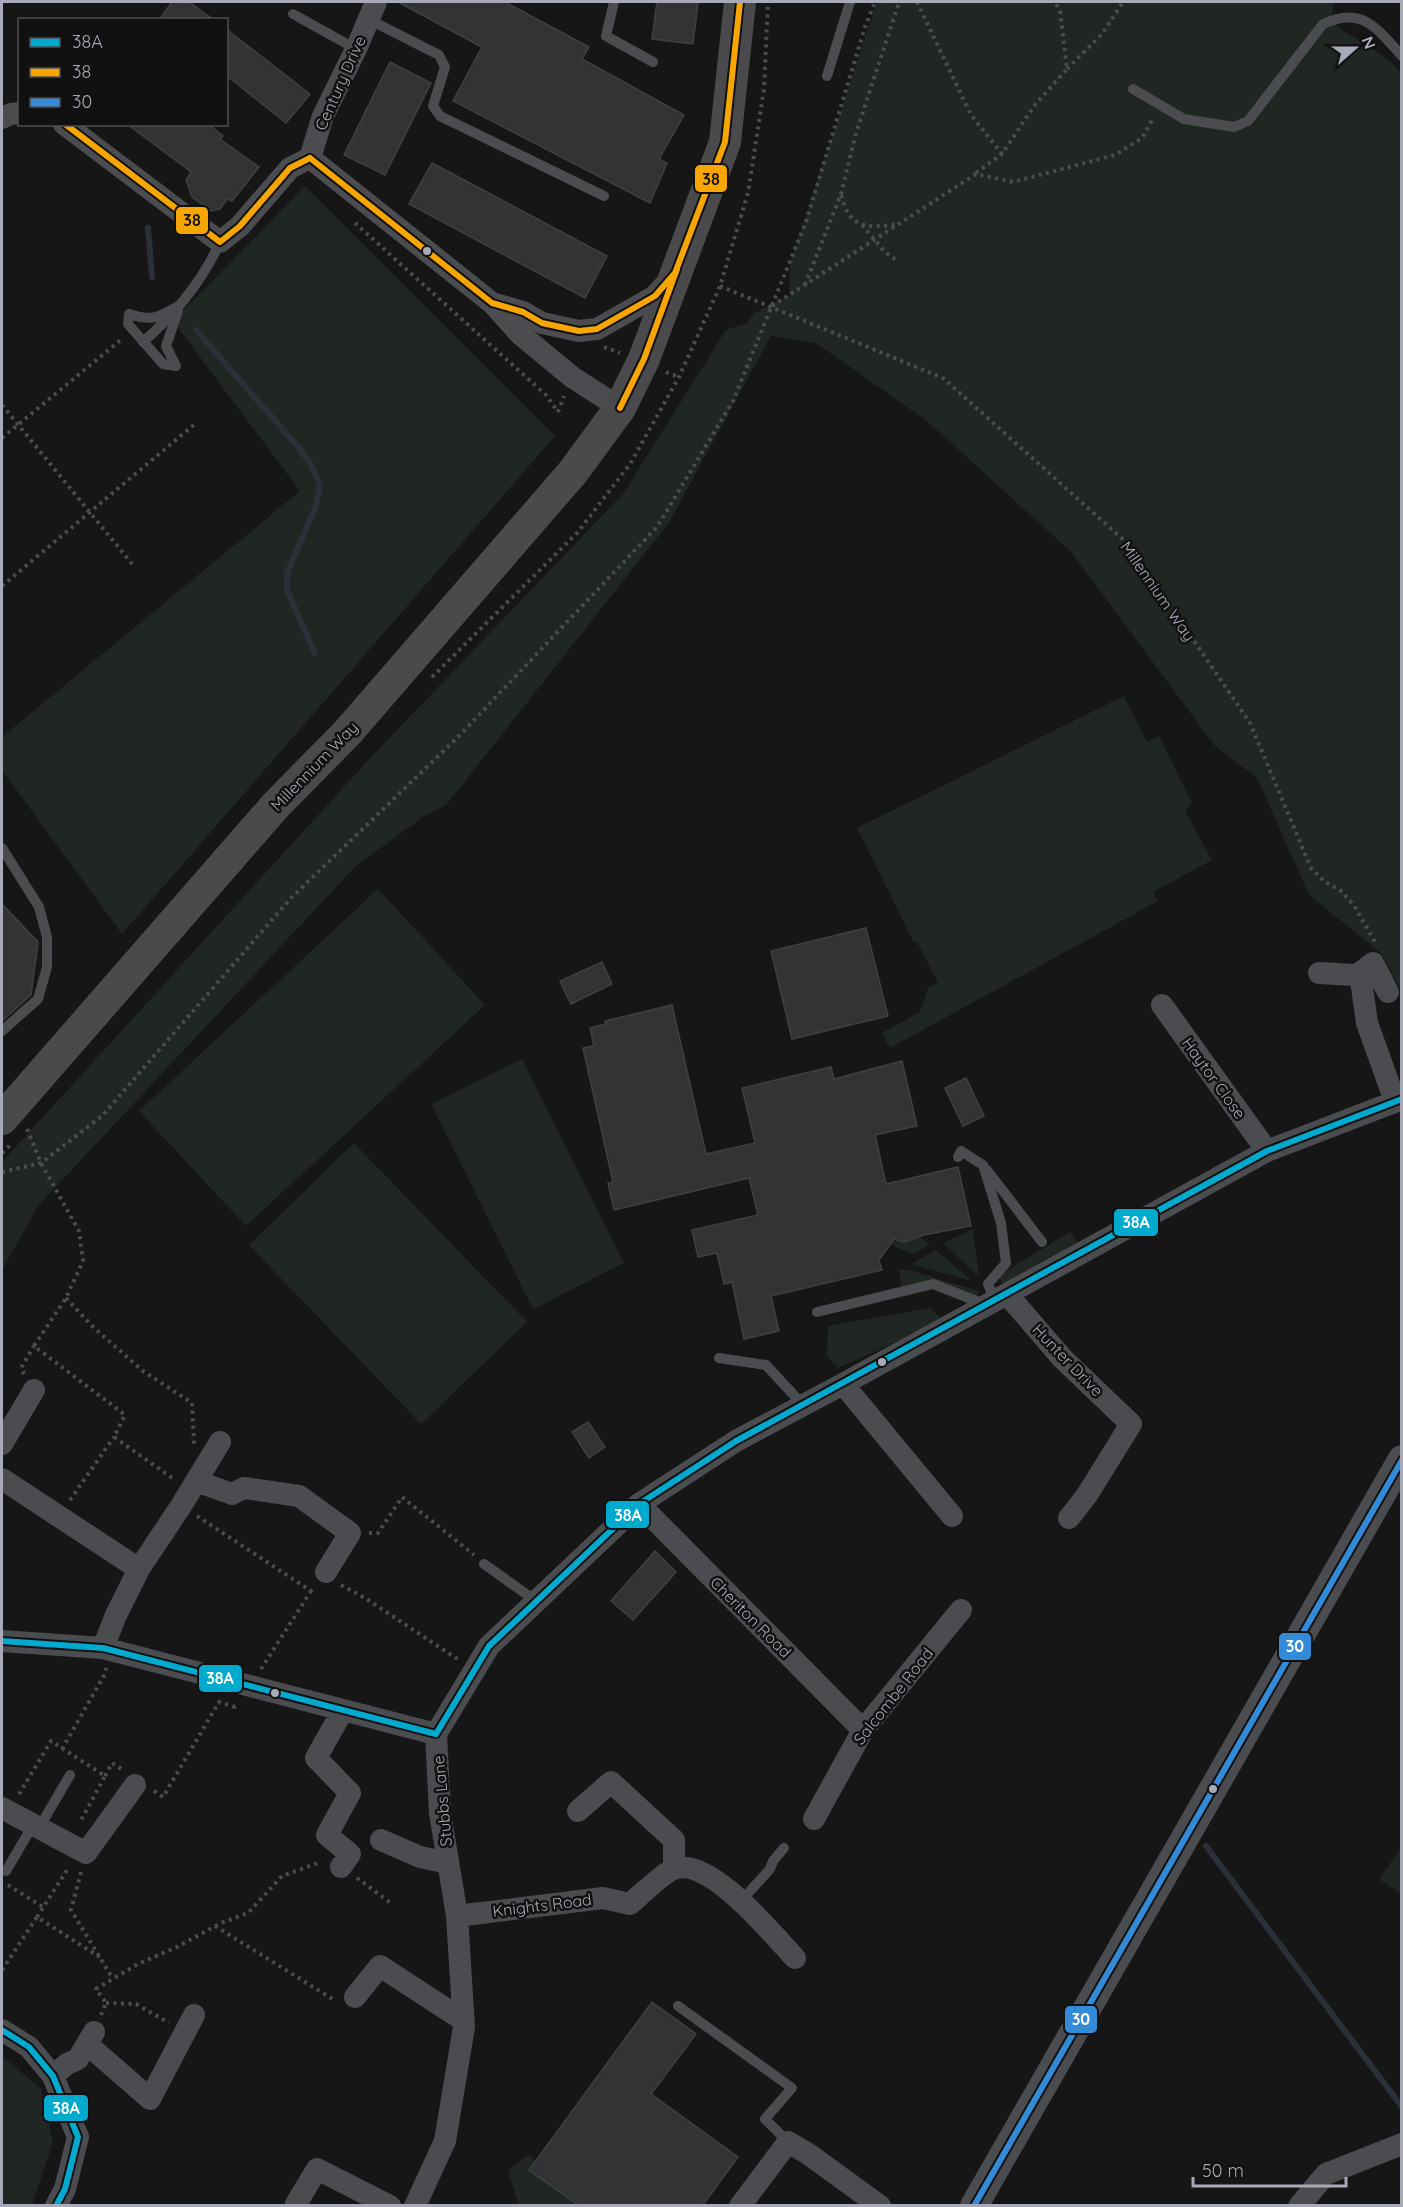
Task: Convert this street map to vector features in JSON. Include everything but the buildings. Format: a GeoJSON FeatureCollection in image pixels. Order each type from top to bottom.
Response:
{"type":"FeatureCollection","features":[{"type":"Feature","properties":{"kind":"main road","name":"Millennium Way"},"geometry":{"type":"LineString","coordinates":[[14,1124],[276,805],[355,724],[573,472],[620,408],[642,362],[725,142],[740,2]]}},
{"type":"Feature","properties":{"kind":"street","name":"Century Drive"},"geometry":{"type":"LineString","coordinates":[[310,158],[322,116],[356,49],[372,10]]}},
{"type":"Feature","properties":{"kind":"street"},"geometry":{"type":"LineString","coordinates":[[2,118],[18,113]]}},
{"type":"Feature","properties":{"kind":"street"},"geometry":{"type":"LineString","coordinates":[[67,126],[219,242],[240,226],[290,168],[310,158],[492,303],[520,334],[572,377],[620,408]]}},
{"type":"Feature","properties":{"kind":"street"},"geometry":{"type":"LineString","coordinates":[[492,303],[523,312],[542,323],[579,331],[597,329],[655,296],[675,273]]}},
{"type":"Feature","properties":{"kind":"street"},"geometry":{"type":"LineString","coordinates":[[1353,965],[1373,963],[1388,992]]}},
{"type":"Feature","properties":{"kind":"street"},"geometry":{"type":"LineString","coordinates":[[1319,973],[1354,975],[1353,965]]}},
{"type":"Feature","properties":{"kind":"street"},"geometry":{"type":"LineString","coordinates":[[1353,965],[1367,1023],[1398,1100]]}},
{"type":"Feature","properties":{"kind":"street","name":"Haytor Close"},"geometry":{"type":"LineString","coordinates":[[1162,1005],[1267,1151]]}},
{"type":"Feature","properties":{"kind":"street","name":"Stubbs Lane"},"geometry":{"type":"LineString","coordinates":[[415,2205],[445,2140],[463,2020],[457,1916],[440,1813],[436,1734],[489,1646],[639,1504],[736,1441],[1267,1151],[1398,1100]]}},
{"type":"Feature","properties":{"kind":"street","name":"Hunter Drive"},"geometry":{"type":"LineString","coordinates":[[997,1300],[1131,1424],[1087,1495],[1069,1518]]}},
{"type":"Feature","properties":{"kind":"street"},"geometry":{"type":"LineString","coordinates":[[843,1384],[952,1516]]}},
{"type":"Feature","properties":{"kind":"street"},"geometry":{"type":"LineString","coordinates":[[2,1444],[34,1390]]}},
{"type":"Feature","properties":{"kind":"street"},"geometry":{"type":"LineString","coordinates":[[106,1648],[116,1615],[139,1569],[220,1442]]}},
{"type":"Feature","properties":{"kind":"street"},"geometry":{"type":"LineString","coordinates":[[974,2205],[1395,1488],[1401,1459]]}},
{"type":"Feature","properties":{"kind":"street"},"geometry":{"type":"LineString","coordinates":[[2,1479],[139,1569]]}},
{"type":"Feature","properties":{"kind":"street"},"geometry":{"type":"LineString","coordinates":[[196,1480],[232,1494],[244,1488],[298,1496],[350,1533],[325,1579]]}},
{"type":"Feature","properties":{"kind":"street","name":"Cheriton Road"},"geometry":{"type":"LineString","coordinates":[[639,1504],[863,1730]]}},
{"type":"Feature","properties":{"kind":"street","name":"Salcombe Road"},"geometry":{"type":"LineString","coordinates":[[814,1819],[863,1730],[961,1610]]}},
{"type":"Feature","properties":{"kind":"street"},"geometry":{"type":"LineString","coordinates":[[2,1641],[106,1648],[436,1734]]}},
{"type":"Feature","properties":{"kind":"street"},"geometry":{"type":"LineString","coordinates":[[341,1867],[350,1854],[327,1835],[350,1793],[316,1758],[343,1710]]}},
{"type":"Feature","properties":{"kind":"street"},"geometry":{"type":"LineString","coordinates":[[2,1808],[83,1852],[137,1782]]}},
{"type":"Feature","properties":{"kind":"street"},"geometry":{"type":"LineString","coordinates":[[578,1811],[611,1782],[674,1840],[674,1869],[698,1869],[730,1890],[795,1958]]}},
{"type":"Feature","properties":{"kind":"street"},"geometry":{"type":"LineString","coordinates":[[381,1840],[420,1857],[448,1863]]}},
{"type":"Feature","properties":{"kind":"street","name":"Knights Road"},"geometry":{"type":"LineString","coordinates":[[457,1916],[603,1898],[630,1904],[674,1869]]}},
{"type":"Feature","properties":{"kind":"street"},"geometry":{"type":"LineString","coordinates":[[355,1997],[380,1966],[463,2020]]}},
{"type":"Feature","properties":{"kind":"street"},"geometry":{"type":"LineString","coordinates":[[53,2076],[67,2064],[78,2059],[91,2037],[150,2099],[189,2024]]}},
{"type":"Feature","properties":{"kind":"street"},"geometry":{"type":"LineString","coordinates":[[2,2030],[29,2047],[53,2076],[78,2137],[65,2189],[56,2205]]}},
{"type":"Feature","properties":{"kind":"street"},"geometry":{"type":"LineString","coordinates":[[740,2205],[788,2142],[880,2205]]}},
{"type":"Feature","properties":{"kind":"street"},"geometry":{"type":"LineString","coordinates":[[1299,2205],[1326,2174],[1401,2144]]}},
{"type":"Feature","properties":{"kind":"street"},"geometry":{"type":"LineString","coordinates":[[296,2204],[317,2169],[390,2205]]}},
{"type":"Feature","properties":{"kind":"lane"},"geometry":{"type":"LineString","coordinates":[[614,2],[606,36],[653,62]]}},
{"type":"Feature","properties":{"kind":"lane"},"geometry":{"type":"LineString","coordinates":[[827,76],[850,2]]}},
{"type":"Feature","properties":{"kind":"lane"},"geometry":{"type":"LineString","coordinates":[[372,10],[439,55],[445,66],[433,106],[440,116],[604,196]]}},
{"type":"Feature","properties":{"kind":"lane"},"geometry":{"type":"LineString","coordinates":[[293,14],[356,49]]}},
{"type":"Feature","properties":{"kind":"lane"},"geometry":{"type":"LineString","coordinates":[[1133,89],[1185,119],[1234,127],[1248,121],[1323,24],[1338,17],[1356,17],[1376,27],[1401,56]]}},
{"type":"Feature","properties":{"kind":"lane"},"geometry":{"type":"LineString","coordinates":[[143,342],[180,305],[212,261],[219,242]]}},
{"type":"Feature","properties":{"kind":"lane"},"geometry":{"type":"LineString","coordinates":[[180,305],[166,346],[176,366],[163,364],[128,324],[129,314],[150,319],[160,317],[180,305]]}},
{"type":"Feature","properties":{"kind":"lane"},"geometry":{"type":"LineString","coordinates":[[2,848],[39,907],[46,937],[47,967],[38,999],[2,1031]]}},
{"type":"Feature","properties":{"kind":"lane"},"geometry":{"type":"LineString","coordinates":[[957,1157],[961,1151],[983,1165],[1042,1242]]}},
{"type":"Feature","properties":{"kind":"lane"},"geometry":{"type":"LineString","coordinates":[[983,1165],[1000,1223],[1006,1263],[988,1284],[997,1300]]}},
{"type":"Feature","properties":{"kind":"lane"},"geometry":{"type":"LineString","coordinates":[[817,1311],[933,1284],[997,1300]]}},
{"type":"Feature","properties":{"kind":"lane"},"geometry":{"type":"LineString","coordinates":[[719,1358],[766,1365],[803,1405]]}},
{"type":"Feature","properties":{"kind":"lane"},"geometry":{"type":"LineString","coordinates":[[484,1564],[536,1601]]}},
{"type":"Feature","properties":{"kind":"lane"},"geometry":{"type":"LineString","coordinates":[[4,1876],[70,1775]]}},
{"type":"Feature","properties":{"kind":"lane"},"geometry":{"type":"LineString","coordinates":[[741,1901],[770,1869],[783,1848]]}},
{"type":"Feature","properties":{"kind":"lane"},"geometry":{"type":"LineString","coordinates":[[678,2006],[792,2088],[765,2119],[788,2142]]}},
{"type":"Feature","properties":{"kind":"path"},"geometry":{"type":"LineString","coordinates":[[2,1172],[41,1163],[102,1116],[290,900],[458,737],[657,527],[733,401],[806,222],[865,27],[875,2]]}},
{"type":"Feature","properties":{"kind":"path"},"geometry":{"type":"LineString","coordinates":[[804,286],[841,194],[856,133],[899,2]]}},
{"type":"Feature","properties":{"kind":"path"},"geometry":{"type":"LineString","coordinates":[[917,2],[971,115],[1002,154]]}},
{"type":"Feature","properties":{"kind":"path"},"geometry":{"type":"LineString","coordinates":[[1055,2],[1060,11],[1067,69]]}},
{"type":"Feature","properties":{"kind":"path"},"geometry":{"type":"LineString","coordinates":[[772,307],[901,224],[1002,154],[1034,106],[1102,34],[1123,2]]}},
{"type":"Feature","properties":{"kind":"path"},"geometry":{"type":"LineString","coordinates":[[976,174],[1013,182],[1115,155],[1142,138],[1161,106]]}},
{"type":"Feature","properties":{"kind":"path"},"geometry":{"type":"LineString","coordinates":[[841,194],[846,210],[854,221],[862,225],[885,252],[899,262]]}},
{"type":"Feature","properties":{"kind":"path"},"geometry":{"type":"LineString","coordinates":[[349,219],[537,387],[558,412],[572,377]]}},
{"type":"Feature","properties":{"kind":"path"},"geometry":{"type":"LineString","coordinates":[[862,225],[901,224]]}},
{"type":"Feature","properties":{"kind":"path","name":"Millennium Way"},"geometry":{"type":"LineString","coordinates":[[720,286],[944,378],[1128,544],[1250,723],[1311,868],[1324,881],[1341,891],[1354,905],[1381,953]]}},
{"type":"Feature","properties":{"kind":"path"},"geometry":{"type":"LineString","coordinates":[[2,438],[125,336],[116,327],[129,314]]}},
{"type":"Feature","properties":{"kind":"path"},"geometry":{"type":"LineString","coordinates":[[598,345],[679,377]]}},
{"type":"Feature","properties":{"kind":"path"},"geometry":{"type":"LineString","coordinates":[[2,405],[133,565]]}},
{"type":"Feature","properties":{"kind":"path"},"geometry":{"type":"LineString","coordinates":[[2,586],[196,423]]}},
{"type":"Feature","properties":{"kind":"path"},"geometry":{"type":"LineString","coordinates":[[14,1124],[41,1163],[79,1231],[83,1261],[66,1298],[34,1347],[125,1415],[114,1437],[58,1516]]}},
{"type":"Feature","properties":{"kind":"path"},"geometry":{"type":"LineString","coordinates":[[66,1298],[93,1327],[143,1371],[192,1403],[196,1480]]}},
{"type":"Feature","properties":{"kind":"path"},"geometry":{"type":"LineString","coordinates":[[114,1437],[176,1480],[181,1506],[311,1591]]}},
{"type":"Feature","properties":{"kind":"path"},"geometry":{"type":"LineString","coordinates":[[350,1533],[378,1533],[402,1497],[484,1564]]}},
{"type":"Feature","properties":{"kind":"path"},"geometry":{"type":"LineString","coordinates":[[105,1776],[112,1762],[137,1782],[163,1797],[219,1701],[235,1707],[245,1684],[311,1591],[325,1579],[365,1598],[475,1670]]}},
{"type":"Feature","properties":{"kind":"path"},"geometry":{"type":"LineString","coordinates":[[62,1749],[105,1674],[106,1648]]}},
{"type":"Feature","properties":{"kind":"path"},"geometry":{"type":"LineString","coordinates":[[2,1970],[43,1907],[83,1852]]}},
{"type":"Feature","properties":{"kind":"path"},"geometry":{"type":"LineString","coordinates":[[83,1852],[71,1910],[113,1979]]}},
{"type":"Feature","properties":{"kind":"path"},"geometry":{"type":"LineString","coordinates":[[106,2003],[96,1989],[138,1964],[177,1947],[215,1926],[248,1913],[282,1875],[320,1862],[335,1868],[341,1867],[392,1904]]}},
{"type":"Feature","properties":{"kind":"path"},"geometry":{"type":"LineString","coordinates":[[4,1876],[43,1907]]}},
{"type":"Feature","properties":{"kind":"path"},"geometry":{"type":"LineString","coordinates":[[37,1917],[101,1958]]}},
{"type":"Feature","properties":{"kind":"path"},"geometry":{"type":"LineString","coordinates":[[215,1926],[339,2003],[355,1997]]}},
{"type":"Feature","properties":{"kind":"path"},"geometry":{"type":"LineString","coordinates":[[106,2003],[136,2004],[189,2024]]}},
{"type":"Feature","properties":{"kind":"path"},"geometry":{"type":"LineString","coordinates":[[91,2037],[106,2003]]}},
{"type":"Feature","properties":{"kind":"shaded area"},"geometry":{"type":"Polygon","coordinates":[[[877,2],[1334,2],[1331,22],[1390,61],[1401,73],[1401,990],[1381,953],[1309,895],[1257,778],[1215,746],[1071,552],[927,421],[816,343],[771,336],[668,524],[447,804],[423,817],[355,867],[38,1206],[2,1270],[2,1162],[373,755],[623,494],[726,330],[747,323],[754,313],[789,296],[790,263],[877,2]]]}},
{"type":"Feature","properties":{"kind":"shaded area"},"geometry":{"type":"Polygon","coordinates":[[[305,186],[555,436],[122,934],[2,770],[2,737],[300,491],[173,321],[305,186]]]}},
{"type":"Feature","properties":{"kind":"shaded area"},"geometry":{"type":"Polygon","coordinates":[[[1124,696],[1147,742],[1159,736],[1192,803],[1185,811],[1212,860],[1153,892],[1158,901],[890,1048],[882,1033],[920,1012],[928,988],[938,983],[917,942],[914,943],[857,828],[1124,696]]]}},
{"type":"Feature","properties":{"kind":"shaded area"},"geometry":{"type":"Polygon","coordinates":[[[378,889],[485,1005],[246,1226],[139,1111],[378,889]]]}},
{"type":"Feature","properties":{"kind":"shaded area"},"geometry":{"type":"Polygon","coordinates":[[[522,1059],[624,1263],[533,1309],[431,1104],[522,1059]]]}},
{"type":"Feature","properties":{"kind":"shaded area"},"geometry":{"type":"Polygon","coordinates":[[[354,1143],[527,1322],[421,1424],[249,1245],[354,1143]]]}},
{"type":"Feature","properties":{"kind":"shaded area"},"geometry":{"type":"Polygon","coordinates":[[[973,1229],[979,1277],[943,1243],[973,1229]]]}},
{"type":"Feature","properties":{"kind":"shaded area"},"geometry":{"type":"Polygon","coordinates":[[[1070,1232],[1081,1248],[1004,1287],[998,1276],[1070,1232]]]}},
{"type":"Feature","properties":{"kind":"shaded area"},"geometry":{"type":"Polygon","coordinates":[[[920,1237],[930,1245],[913,1254],[893,1246],[892,1242],[899,1240],[904,1242],[920,1237]]]}},
{"type":"Feature","properties":{"kind":"shaded area"},"geometry":{"type":"Polygon","coordinates":[[[936,1250],[972,1281],[911,1264],[936,1250]]]}},
{"type":"Feature","properties":{"kind":"shaded area"},"geometry":{"type":"Polygon","coordinates":[[[899,1269],[979,1291],[977,1296],[933,1283],[902,1289],[899,1269]]]}},
{"type":"Feature","properties":{"kind":"shaded area"},"geometry":{"type":"Polygon","coordinates":[[[929,1308],[944,1320],[838,1368],[827,1357],[828,1326],[929,1308]]]}},
{"type":"Feature","properties":{"kind":"shaded area"},"geometry":{"type":"Polygon","coordinates":[[[1401,1848],[1401,1894],[1379,1879],[1401,1848]]]}},
{"type":"Feature","properties":{"kind":"shaded area"},"geometry":{"type":"Polygon","coordinates":[[[2,2056],[41,2089],[53,2142],[32,2205],[2,2205],[2,2056]]]}},
{"type":"Feature","properties":{"kind":"shaded area"},"geometry":{"type":"Polygon","coordinates":[[[529,2155],[590,2205],[517,2205],[508,2170],[529,2155]]]}},
{"type":"Feature","properties":{"kind":"waterway"},"geometry":{"type":"LineString","coordinates":[[148,228],[152,277]]}},
{"type":"Feature","properties":{"kind":"waterway"},"geometry":{"type":"LineString","coordinates":[[196,330],[299,448],[310,463],[320,485],[316,506],[287,573],[287,590],[315,654]]}},
{"type":"Feature","properties":{"kind":"waterway"},"geometry":{"type":"LineString","coordinates":[[1206,1846],[1402,2107]]}},
{"type":"Feature","properties":{"kind":"transit line","name":"38"},"geometry":{"type":"LineString","coordinates":[[310,158],[492,303],[523,312],[542,323],[579,331],[597,329],[655,296],[675,273],[725,142],[740,2]]}},
{"type":"Feature","properties":{"kind":"transit line","name":"38"},"geometry":{"type":"LineString","coordinates":[[68,126],[220,242],[240,226],[290,168],[310,158]]}},
{"type":"Feature","properties":{"kind":"transit line","name":"38"},"geometry":{"type":"LineString","coordinates":[[620,408],[644,359],[677,269]]}},
{"type":"Feature","properties":{"kind":"transit line","name":"38A"},"geometry":{"type":"LineString","coordinates":[[436,1734],[489,1646],[639,1504],[736,1441],[1267,1151],[1402,1099]]}},
{"type":"Feature","properties":{"kind":"transit line","name":"30"},"geometry":{"type":"LineString","coordinates":[[974,2206],[1402,1460]]}},
{"type":"Feature","properties":{"kind":"transit line","name":"38A"},"geometry":{"type":"LineString","coordinates":[[2,1641],[103,1648],[436,1734]]}},
{"type":"Feature","properties":{"kind":"transit line","name":"38A"},"geometry":{"type":"LineString","coordinates":[[2,2030],[29,2047],[53,2076],[78,2137],[65,2189],[56,2206]]}}]}
